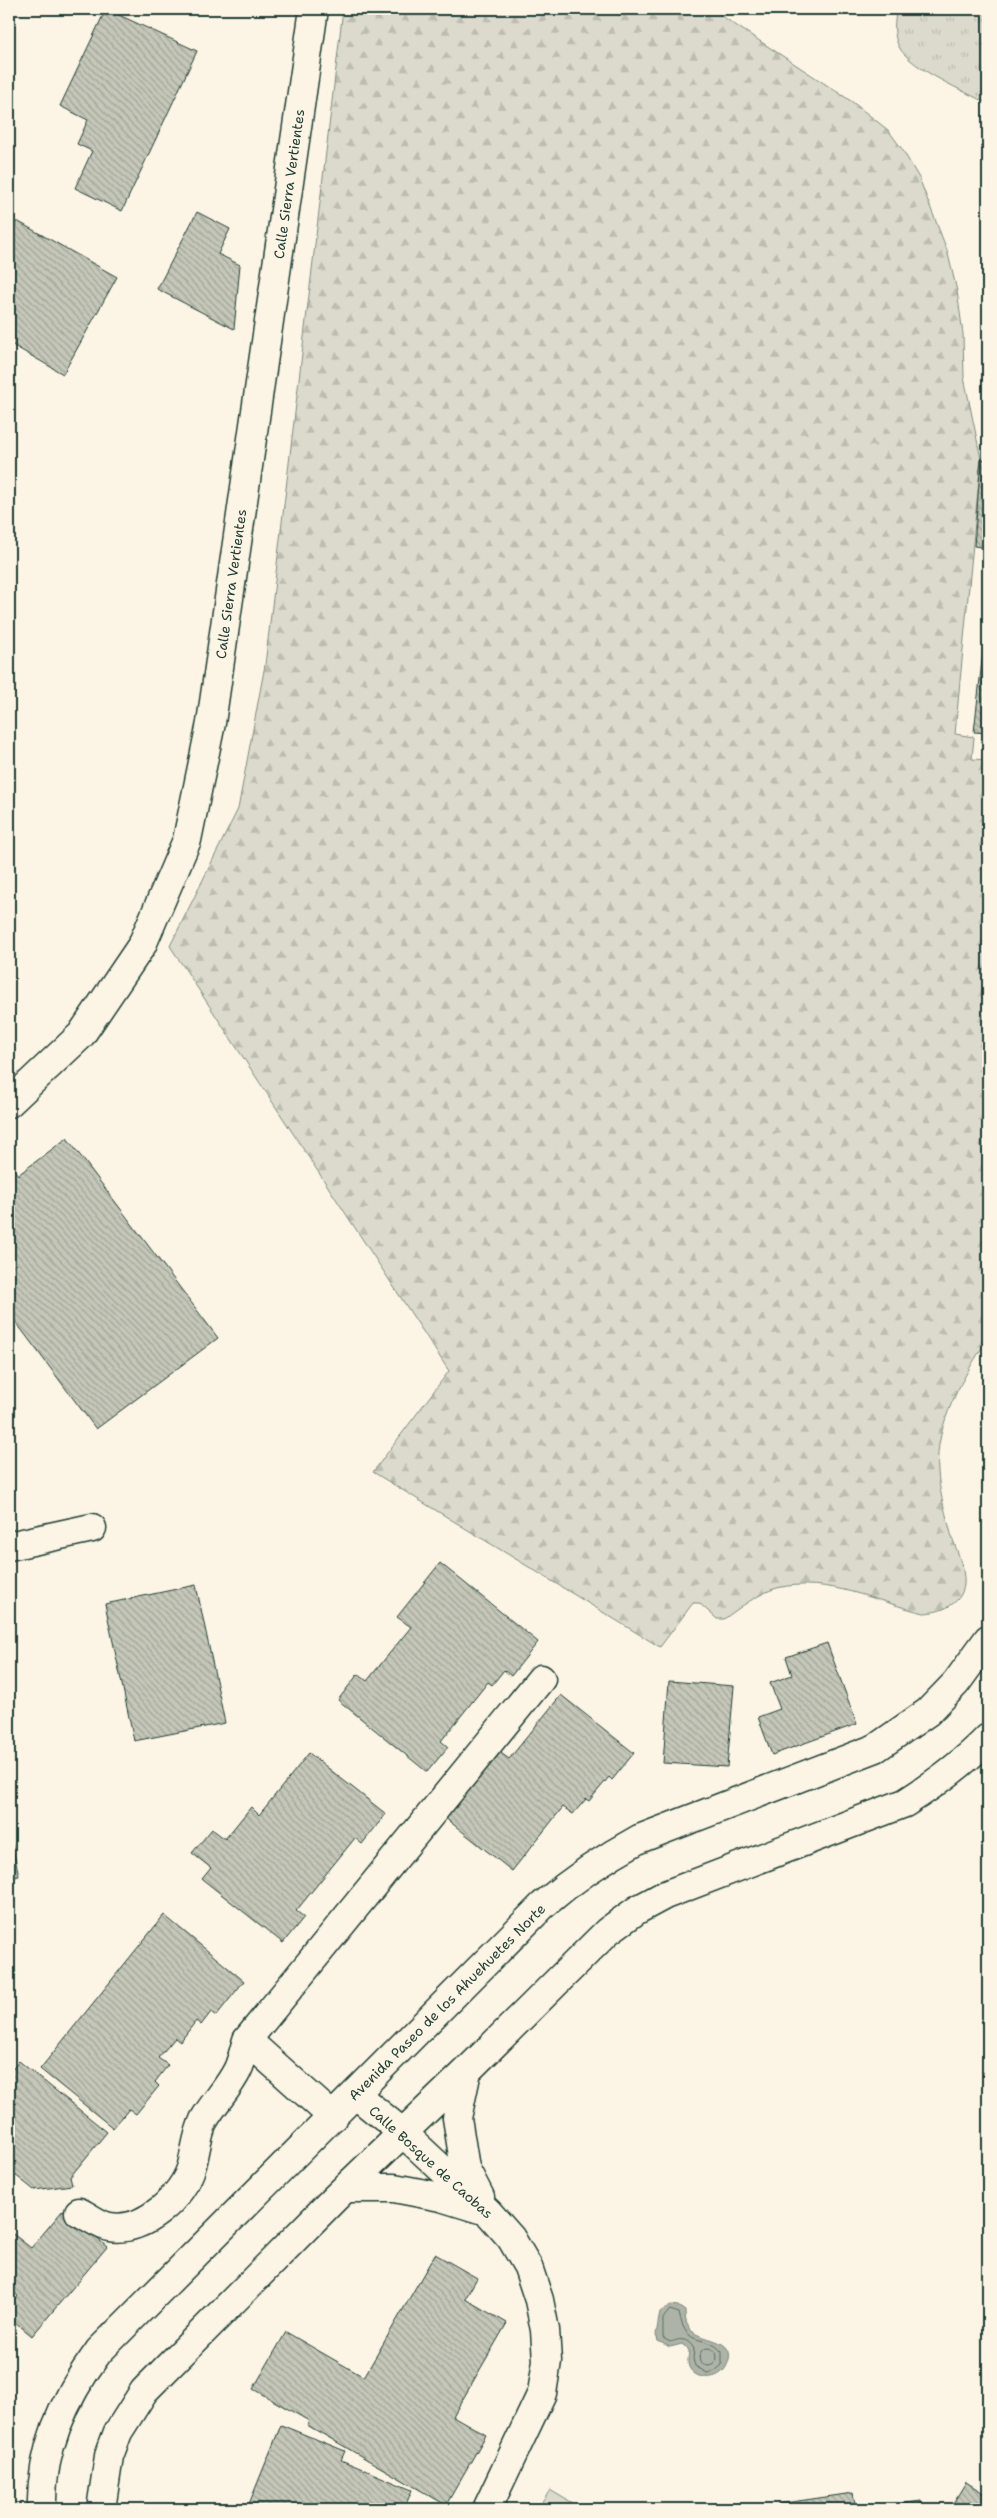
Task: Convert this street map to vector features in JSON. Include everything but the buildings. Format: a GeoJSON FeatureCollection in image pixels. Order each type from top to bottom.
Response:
{"type":"FeatureCollection","features":[{"type":"Feature","properties":{"kind":"street","name":"Calle Sierra Vertientes"},"geometry":{"type":"LineString","coordinates":[[9,1103],[80,1035],[142,945],[187,840],[211,723],[314,9]]}},
{"type":"Feature","properties":{"kind":"street"},"geometry":{"type":"LineString","coordinates":[[9,1546],[92,1528]]}},
{"type":"Feature","properties":{"kind":"street","name":"Avenida Paseo de los Ahuehuetes Norte"},"geometry":{"type":"LineString","coordinates":[[42,2509],[44,2468],[63,2407],[79,2378],[113,2337],[292,2154],[333,2117],[543,1905],[573,1880],[605,1858],[639,1839],[876,1748],[928,1712],[956,1684],[988,1639]]}},
{"type":"Feature","properties":{"kind":"street"},"geometry":{"type":"LineString","coordinates":[[79,2212],[109,2227],[133,2226],[167,2204],[182,2186],[192,2166],[196,2144],[203,2123],[238,2070],[247,2040],[541,1680]]}},
{"type":"Feature","properties":{"kind":"street"},"geometry":{"type":"LineString","coordinates":[[101,2509],[109,2456],[118,2432],[144,2391],[346,2188],[467,2071],[608,1930],[637,1910],[665,1895],[905,1803],[939,1781],[970,1757],[988,1738]]}},
{"type":"Feature","properties":{"kind":"street"},"geometry":{"type":"LineString","coordinates":[[247,2040],[333,2117]]}},
{"type":"Feature","properties":{"kind":"street"},"geometry":{"type":"LineString","coordinates":[[467,2071],[457,2118],[465,2168],[488,2212]]}},
{"type":"Feature","properties":{"kind":"street","name":"Calle Bosque de Caobas"},"geometry":{"type":"LineString","coordinates":[[356,2094],[403,2133],[488,2212],[510,2238],[528,2267],[539,2300],[545,2330],[547,2361],[542,2393],[487,2509]]}},
{"type":"Feature","properties":{"kind":"street"},"geometry":{"type":"LineString","coordinates":[[346,2188],[394,2188],[441,2196],[488,2212]]}},
{"type":"Feature","properties":{"kind":"green space"},"geometry":{"type":"Polygon","coordinates":[[[343,9],[711,9],[851,101],[888,130],[919,178],[947,250],[957,291],[963,334],[964,377],[981,459],[955,734],[974,737],[972,759],[988,760],[988,1338],[952,1401],[941,1436],[938,1453],[939,1485],[964,1578],[964,1585],[959,1598],[943,1609],[924,1613],[852,1592],[814,1585],[796,1585],[777,1588],[763,1593],[724,1619],[717,1619],[699,1603],[693,1603],[660,1647],[373,1472],[449,1371],[170,946],[238,809],[265,665],[343,9]]]}},
{"type":"Feature","properties":{"kind":"green space"},"geometry":{"type":"Polygon","coordinates":[[[897,9],[988,9],[988,104],[927,72],[906,56],[899,47],[895,33],[897,9]]]}},
{"type":"Feature","properties":{"kind":"green space"},"geometry":{"type":"Polygon","coordinates":[[[550,2490],[582,2509],[538,2509],[550,2490]]]}},
{"type":"Feature","properties":{"kind":"water"},"geometry":{"type":"Polygon","coordinates":[[[670,2305],[678,2306],[685,2311],[686,2322],[693,2332],[725,2346],[729,2351],[729,2358],[723,2371],[714,2377],[698,2376],[690,2369],[688,2361],[689,2350],[682,2344],[670,2347],[658,2341],[656,2335],[660,2312],[670,2305]]]}}]}
